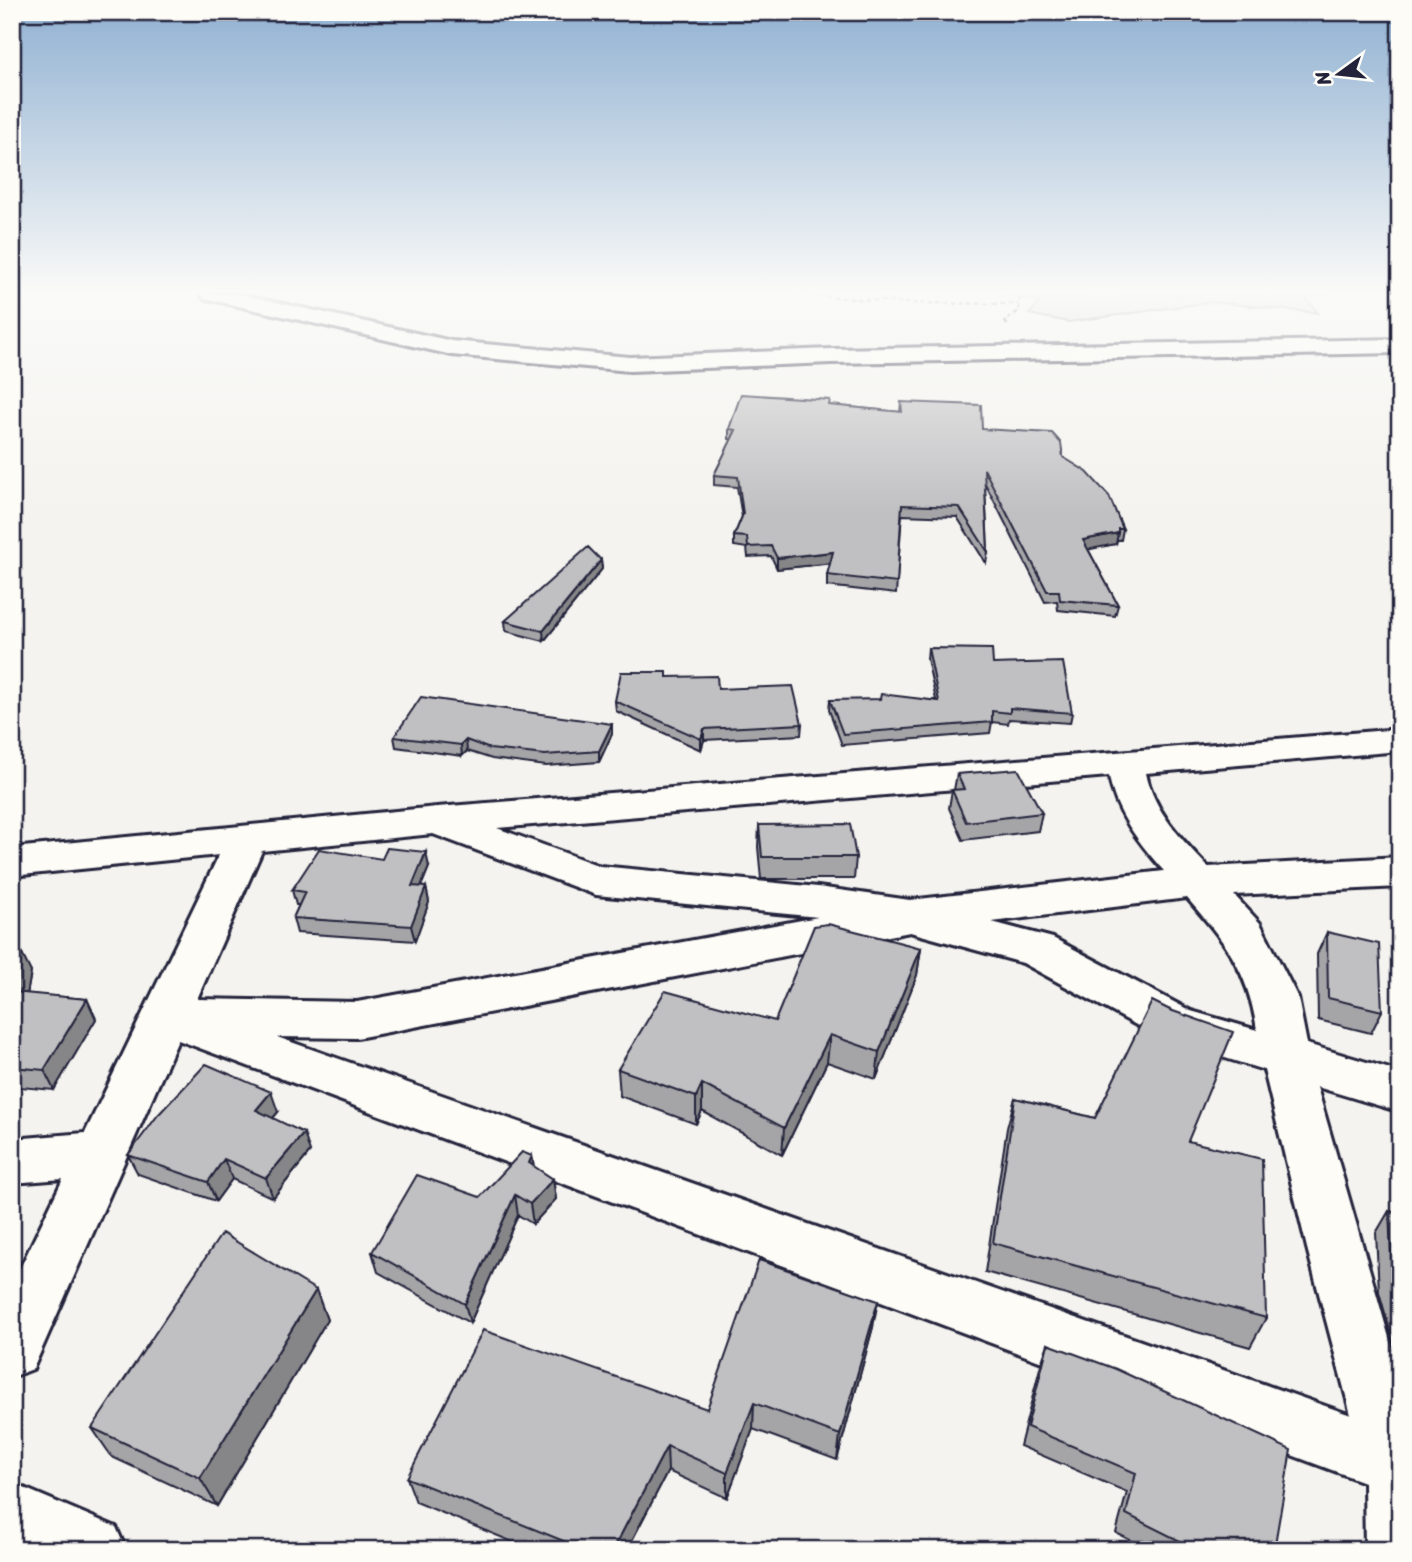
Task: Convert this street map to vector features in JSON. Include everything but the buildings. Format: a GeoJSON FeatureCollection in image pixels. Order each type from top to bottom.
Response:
{"type":"FeatureCollection","features":[{"type":"Feature","properties":{"kind":"street"},"geometry":{"type":"LineString","coordinates":[[12,862],[437,820],[1400,740]]}},
{"type":"Feature","properties":{"kind":"street"},"geometry":{"type":"LineString","coordinates":[[1125,761],[1131,793],[1155,835],[1244,934],[1275,999],[1284,1056],[1334,1248],[1398,1464],[1398,1550]]}},
{"type":"Feature","properties":{"kind":"street"},"geometry":{"type":"LineString","coordinates":[[437,820],[596,880],[818,902],[910,916],[1037,950],[1177,1024],[1400,1092]]}},
{"type":"Feature","properties":{"kind":"street"},"geometry":{"type":"LineString","coordinates":[[12,1349],[247,839]]}},
{"type":"Feature","properties":{"kind":"street"},"geometry":{"type":"LineString","coordinates":[[165,1016],[357,1020],[910,916],[1199,881],[1400,872]]}},
{"type":"Feature","properties":{"kind":"street"},"geometry":{"type":"LineString","coordinates":[[165,1016],[1398,1464]]}},
{"type":"Feature","properties":{"kind":"street"},"geometry":{"type":"LineString","coordinates":[[12,1161],[101,1154]]}},
{"type":"Feature","properties":{"kind":"street"},"geometry":{"type":"LineString","coordinates":[[12,1515],[93,1550]]}}]}
